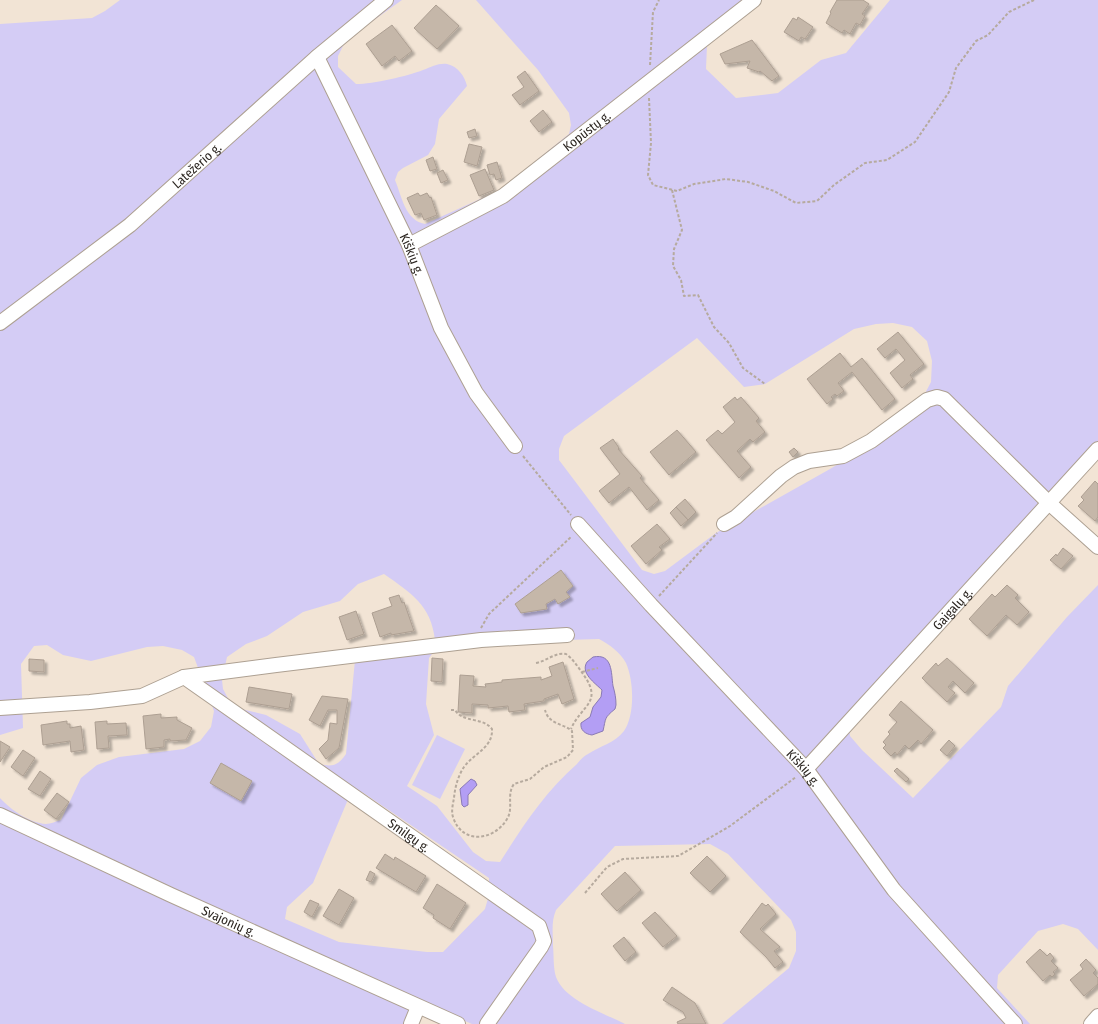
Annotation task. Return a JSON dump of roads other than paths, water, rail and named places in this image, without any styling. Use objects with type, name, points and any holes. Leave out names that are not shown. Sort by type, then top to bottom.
[{"type":"street","name":"Latežerio g.","points":[[0,323],[130,225],[317,57],[386,0]]},
{"type":"street","name":"Kopūstų g.","points":[[409,245],[503,196],[754,0]]},
{"type":"street","name":"Kiškių g.","points":[[317,57],[409,245],[441,328],[476,393],[515,446]]},
{"type":"street","points":[[724,524],[736,518],[781,476],[794,467],[809,461],[843,456],[871,441],[927,400],[937,397],[944,399],[1049,503],[1098,547]]},
{"type":"street","name":"Gaigalų g.","points":[[806,769],[1098,449]]},
{"type":"street","name":"Kiškių g.","points":[[580,525],[651,605],[806,769],[894,890],[1015,1024]]},
{"type":"street","points":[[0,708],[90,702],[142,696],[184,677],[481,640],[567,635]]},
{"type":"street","name":"Smilgų g.","points":[[184,677],[539,926],[544,941],[541,948],[487,1024]]},
{"type":"street","name":"Svajonių g.","points":[[0,815],[458,1024]]},
{"type":"street","points":[[411,1024],[418,1007]]},
{"type":"street","points":[[1091,1024],[1098,1016]]}]
